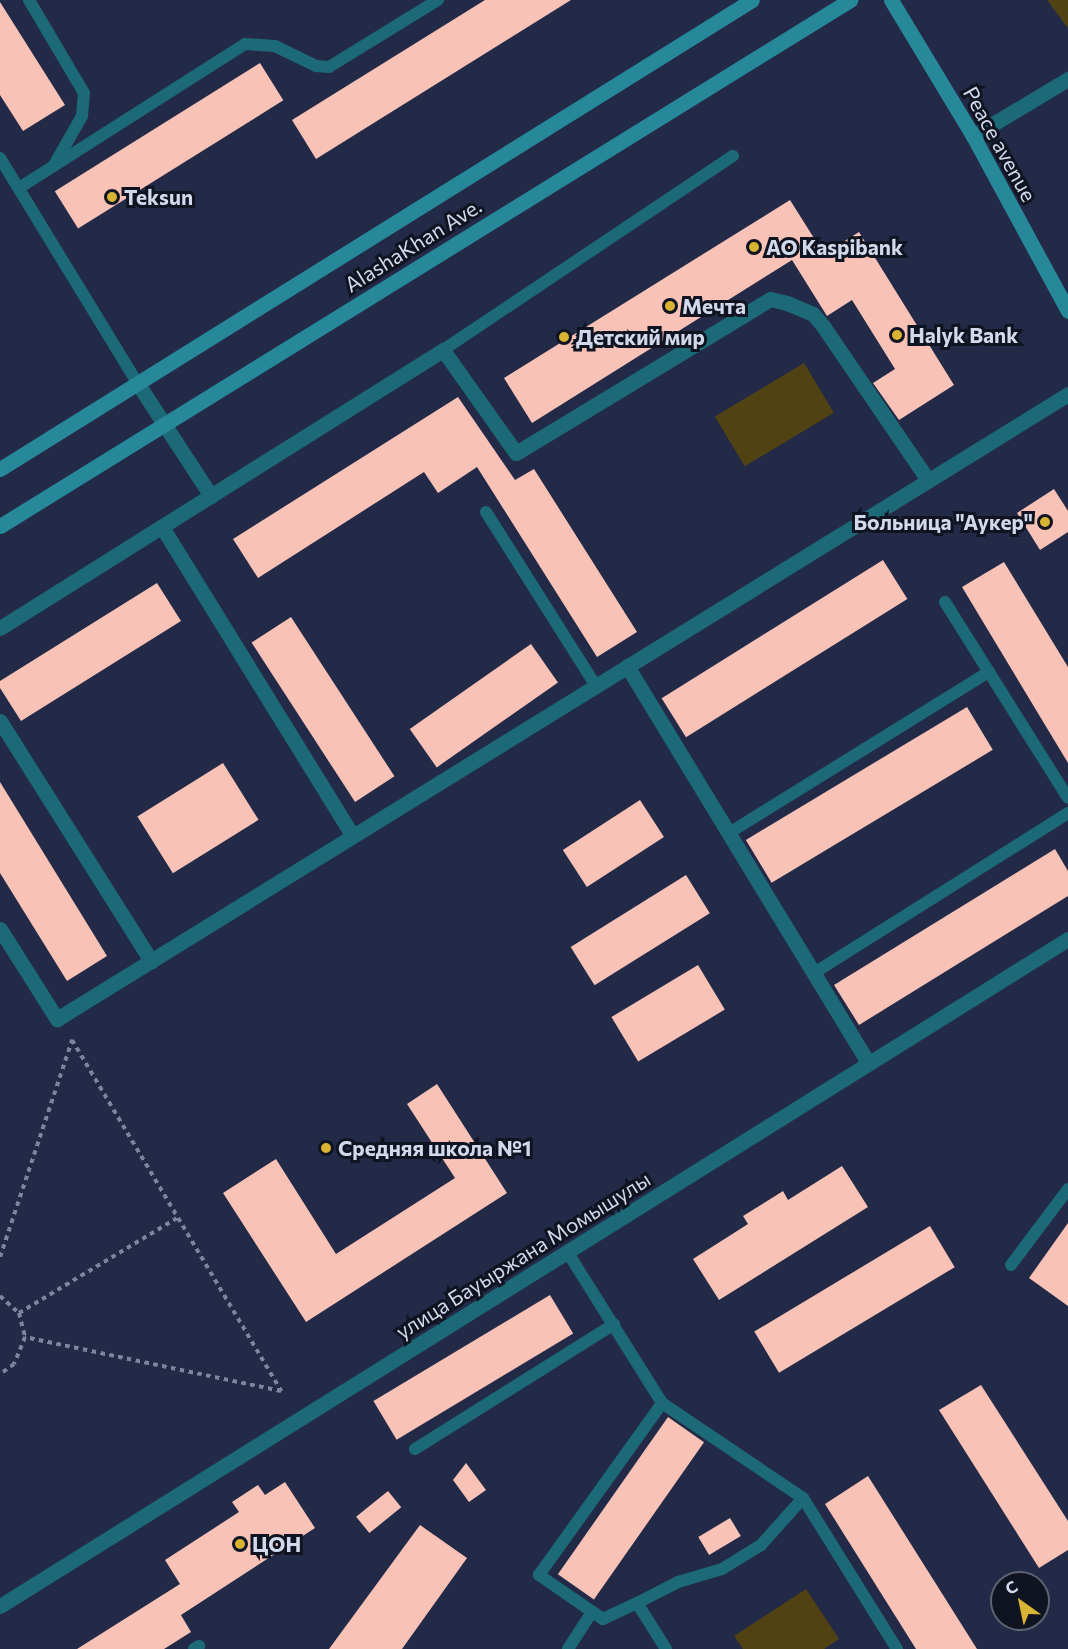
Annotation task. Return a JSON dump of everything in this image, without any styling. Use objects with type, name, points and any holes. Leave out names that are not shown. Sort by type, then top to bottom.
[{"type":"main road","name":"AlashaKhan Ave.","points":[[0,469],[752,0]]},
{"type":"main road","name":"AlashaKhan Ave.","points":[[0,526],[850,0]]},
{"type":"main road","name":"Peace avenue","points":[[891,0],[973,136],[1068,310]]},
{"type":"street","points":[[973,136],[1068,79]]},
{"type":"street","points":[[0,628],[443,350],[516,453],[770,299],[787,303],[813,314],[823,326],[928,480]]},
{"type":"street","points":[[138,384],[211,496]]},
{"type":"street","points":[[0,929],[57,1019],[1068,394]]},
{"type":"street","points":[[162,527],[353,836]]},
{"type":"street","points":[[627,666],[867,1061]]},
{"type":"street","points":[[0,721],[151,961]]},
{"type":"street","name":"улица Бауыржана Момышулы","points":[[0,1606],[568,1253],[867,1061],[1068,939]]},
{"type":"lane","points":[[29,0],[84,93],[82,116],[53,167]]},
{"type":"lane","points":[[19,188],[245,44],[269,45],[316,66],[329,67],[438,0]]},
{"type":"lane","points":[[443,350],[732,156]]},
{"type":"lane","points":[[0,158],[138,384]]},
{"type":"lane","points":[[486,512],[596,686]]},
{"type":"lane","points":[[945,602],[1068,798]]},
{"type":"lane","points":[[729,833],[989,672]]},
{"type":"lane","points":[[814,973],[1068,813]]},
{"type":"lane","points":[[1011,1265],[1068,1188]]},
{"type":"lane","points":[[568,1253],[662,1403],[803,1498],[897,1649]]},
{"type":"lane","points":[[416,1449],[614,1324]]},
{"type":"lane","points":[[662,1403],[539,1575],[592,1612],[603,1619],[678,1582],[722,1569],[761,1545],[803,1498]]},
{"type":"lane","points":[[638,1603],[666,1649]]},
{"type":"lane","points":[[568,1649],[592,1612]]},
{"type":"path","points":[[0,1257],[72,1040],[281,1391],[25,1337]]},
{"type":"path","points":[[19,1313],[177,1218]]},
{"type":"path","points":[[0,1296],[19,1313],[25,1337],[14,1364],[0,1374]]},
{"type":"shaded area","points":[[1047,0],[1068,0],[1068,28]]},
{"type":"shaded area","points":[[804,363],[834,413],[745,466],[715,417]]},
{"type":"shaded area","points":[[806,1589],[839,1639],[824,1649],[743,1649],[734,1636]]},
{"type":"building","points":[[485,0],[571,0],[316,159],[292,120]]},
{"type":"building","points":[[0,2],[65,105],[23,131],[0,95]]},
{"type":"building","points":[[260,63],[283,100],[78,229],[55,191]]},
{"type":"building","points":[[790,200],[824,254],[859,232],[954,385],[899,420],[873,383],[895,369],[852,300],[827,316],[792,260],[532,423],[504,378]]},
{"type":"building","points":[[458,397],[515,480],[534,469],[637,632],[597,657],[477,467],[438,493],[424,472],[258,578],[233,539]]},
{"type":"building","name":"Больница \"Аукер\"","points":[[1054,489],[1068,511],[1068,532],[1040,550],[1017,513]]},
{"type":"building","points":[[883,560],[907,599],[686,737],[662,698]]},
{"type":"building","points":[[1004,562],[1068,667],[1068,763],[962,587]]},
{"type":"building","points":[[157,583],[181,621],[21,721],[0,688],[0,681]]},
{"type":"building","points":[[291,617],[394,776],[355,802],[252,643]]},
{"type":"building","points":[[531,644],[558,683],[437,767],[410,729]]},
{"type":"building","points":[[967,707],[993,750],[772,883],[746,840]]},
{"type":"building","points":[[223,763],[259,820],[173,873],[137,817]]},
{"type":"building","points":[[0,782],[107,956],[67,981],[0,873]]},
{"type":"building","points":[[640,800],[664,837],[587,887],[563,850]]},
{"type":"building","points":[[1055,849],[1068,871],[1068,896],[859,1025],[834,985]]},
{"type":"building","points":[[686,875],[710,913],[595,985],[571,947]]},
{"type":"building","points":[[698,965],[725,1010],[638,1062],[611,1017]]},
{"type":"building","points":[[437,1084],[507,1193],[306,1322],[223,1193],[276,1159],[336,1254],[455,1178],[407,1104]]},
{"type":"building","points":[[842,1166],[868,1207],[719,1300],[693,1259],[748,1224],[743,1216],[783,1191],[788,1200]]},
{"type":"building","points":[[1068,1223],[1068,1306],[1029,1278]]},
{"type":"building","points":[[930,1226],[955,1267],[779,1373],[754,1332]]},
{"type":"building","points":[[550,1295],[573,1334],[397,1440],[373,1401]]},
{"type":"building","points":[[981,1385],[1068,1521],[1068,1550],[1039,1568],[939,1410]]},
{"type":"building","points":[[668,1417],[704,1442],[594,1600],[558,1574]]},
{"type":"building","points":[[466,1463],[486,1490],[469,1502],[453,1480]]},
{"type":"building","points":[[868,1476],[977,1649],[916,1649],[825,1504]]},
{"type":"building","name":"ЦОН","points":[[285,1482],[315,1528],[181,1615],[191,1632],[164,1649],[77,1649],[180,1584],[165,1560],[239,1512],[232,1502],[258,1485],[265,1495]]},
{"type":"building","points":[[388,1491],[401,1507],[369,1533],[356,1517]]},
{"type":"building","points":[[730,1518],[741,1536],[709,1555],[698,1537]]},
{"type":"building","points":[[420,1525],[467,1558],[402,1649],[329,1649]]},
{"type":"place","name":"Teksun","points":[[112,197]]},
{"type":"place","name":"AO Kaspibank","points":[[754,247]]},
{"type":"place","name":"Мечта","points":[[670,306]]},
{"type":"place","name":"Halyk Bank","points":[[897,335]]},
{"type":"place","name":"Детский мир","points":[[564,337]]},
{"type":"place","name":"Больница \"Аукер\"","points":[[1045,522]]},
{"type":"place","name":"Средняя школа №1","points":[[326,1148]]},
{"type":"place","name":"ЦОН","points":[[240,1544]]}]
